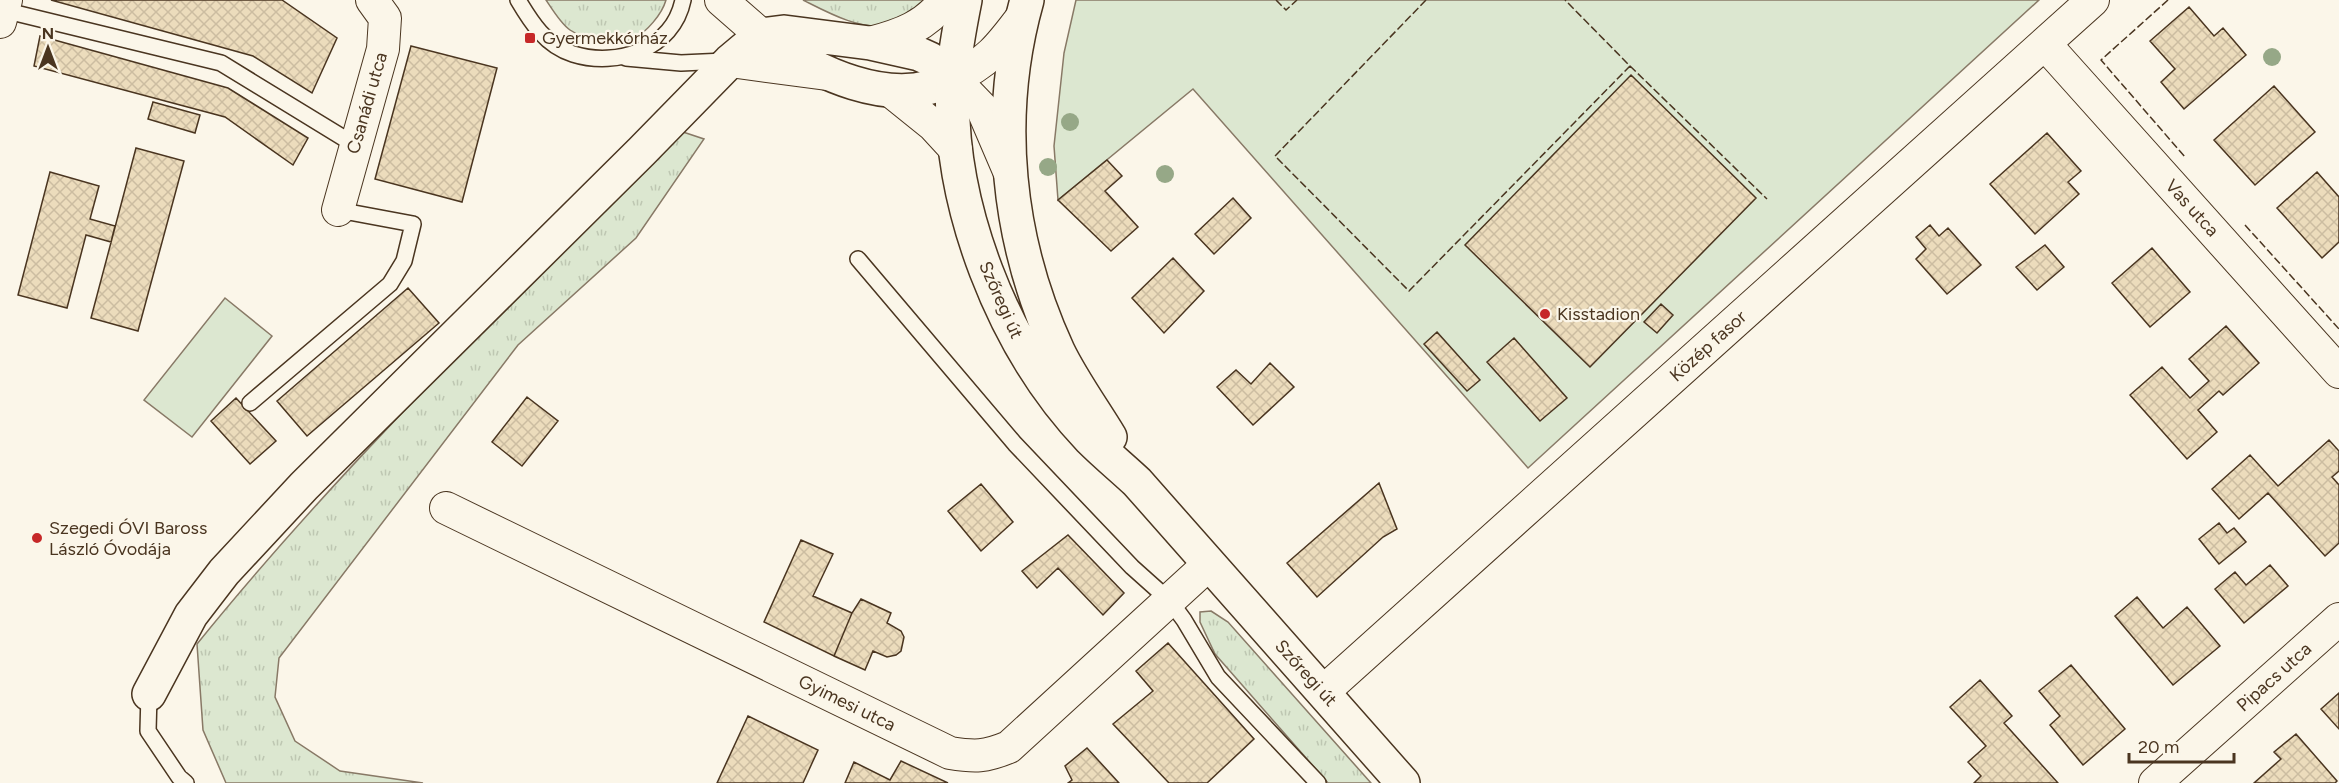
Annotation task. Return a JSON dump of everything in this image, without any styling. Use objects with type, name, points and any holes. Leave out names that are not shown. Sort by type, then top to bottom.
[{"type":"main road","points":[[953,78],[957,37],[965,0]]},
{"type":"main road","name":"Szőregi út","points":[[1024,9],[1011,80],[1008,144],[1014,212],[1025,264],[1059,351],[1137,482]]},
{"type":"main road","points":[[149,694],[191,615],[224,572],[304,486],[730,61],[761,35],[784,32],[870,44],[919,54],[930,58],[953,78]]},
{"type":"main road","points":[[761,35],[831,75],[892,92],[925,90],[939,86],[953,78]]},
{"type":"main road","name":"Szőregi út","points":[[953,78],[956,150],[967,214],[983,265],[1014,334],[1048,388],[1090,438],[1137,482],[1403,783]]},
{"type":"street","name":"Csanádi utca","points":[[338,210],[383,49],[385,18],[372,0]]},
{"type":"street","points":[[721,0],[761,35]]},
{"type":"street","points":[[870,44],[902,35],[921,25],[945,0]]},
{"type":"street","name":"Közép fasor","points":[[1323,692],[2093,0]]},
{"type":"street","name":"Szőregi út","points":[[1009,172],[982,108],[953,78],[971,71],[986,61],[1024,9]]},
{"type":"street","name":"Vas utca","points":[[2044,44],[2339,372]]},
{"type":"street","points":[[730,61],[831,75]]},
{"type":"street","points":[[892,92],[933,125],[956,150]]},
{"type":"street","name":"Gyimesi utca","points":[[446,508],[950,753],[976,757],[990,755],[1009,747],[1209,564]]},
{"type":"street","name":"Pipacs utca","points":[[2155,783],[2339,619]]},
{"type":"lane","points":[[518,0],[536,29],[572,54],[608,59],[624,57],[681,63],[730,61]]},
{"type":"lane","points":[[624,57],[651,47],[671,29],[678,17],[683,0]]},
{"type":"lane","points":[[3,11],[221,63],[355,145]]},
{"type":"lane","points":[[250,403],[390,284],[404,261],[413,224],[338,210]]},
{"type":"lane","points":[[858,259],[1015,444],[1132,567],[1170,602],[1184,620],[1218,677],[1318,783]]},
{"type":"lane","points":[[149,694],[148,731],[179,777],[186,783]]},
{"type":"green space","points":[[546,0],[666,0],[657,17],[644,32],[626,41],[609,42],[584,37],[570,30]]},
{"type":"green space","points":[[803,0],[932,0],[898,22],[877,27],[844,19]]},
{"type":"green space","name":"Kisstadion","points":[[1076,0],[2039,0],[1528,468],[1193,89],[1058,200],[1054,146],[1064,53]]},
{"type":"green space","points":[[680,131],[704,139],[636,238],[518,345],[279,658],[275,697],[295,741],[340,771],[423,783],[226,783],[203,730],[197,644],[311,511],[371,446],[493,319]]},
{"type":"green space","points":[[225,298],[272,336],[192,437],[144,400]]},
{"type":"green space","points":[[1211,611],[1228,622],[1371,783],[1328,783],[1215,654],[1200,622],[1200,612]]},
{"type":"building","points":[[51,0],[282,0],[337,38],[312,93],[253,56]]},
{"type":"building","points":[[2189,7],[2214,36],[2223,28],[2246,55],[2184,109],[2161,82],[2175,69],[2150,41]]},
{"type":"building","points":[[40,36],[228,88],[308,138],[293,165],[225,117],[34,66]]},
{"type":"building","points":[[411,46],[497,68],[462,202],[375,179]]},
{"type":"building","points":[[1631,75],[1756,198],[1590,367],[1465,245]]},
{"type":"building","points":[[2274,86],[2315,132],[2255,185],[2214,140]]},
{"type":"building","points":[[153,102],[200,115],[195,133],[148,119]]},
{"type":"building","points":[[2047,133],[2081,171],[2068,182],[2079,194],[2035,234],[1990,184]]},
{"type":"building","points":[[136,148],[184,161],[138,331],[91,318]]},
{"type":"building","points":[[1107,160],[1122,176],[1105,191],[1138,227],[1111,251],[1058,200]]},
{"type":"building","points":[[50,172],[99,186],[90,219],[115,226],[111,242],[86,235],[67,308],[18,295]]},
{"type":"building","points":[[2317,172],[2339,197],[2339,242],[2322,258],[2277,208]]},
{"type":"building","points":[[1233,198],[1251,218],[1214,254],[1195,234]]},
{"type":"building","points":[[1930,225],[1939,236],[1948,228],[1981,265],[1947,294],[1916,259],[1926,249],[1916,237]]},
{"type":"building","points":[[2045,245],[2064,267],[2037,290],[2016,267]]},
{"type":"building","points":[[2152,248],[2190,292],[2150,327],[2112,283]]},
{"type":"building","points":[[1173,258],[1204,291],[1164,333],[1132,298]]},
{"type":"building","points":[[408,288],[439,323],[307,436],[277,401]]},
{"type":"building","points":[[1661,304],[1673,315],[1657,333],[1644,322]]},
{"type":"building","points":[[2226,326],[2259,363],[2223,395],[2219,391],[2198,410],[2217,432],[2187,459],[2130,395],[2162,367],[2190,398],[2209,381],[2189,359]]},
{"type":"building","points":[[1437,332],[1480,380],[1467,391],[1424,344]]},
{"type":"building","points":[[1514,338],[1567,398],[1540,421],[1487,362]]},
{"type":"building","points":[[1270,363],[1294,387],[1253,425],[1217,387],[1236,370],[1251,384]]},
{"type":"building","points":[[527,397],[558,421],[522,466],[492,442]]},
{"type":"building","points":[[236,398],[276,441],[250,464],[211,421]]},
{"type":"building","points":[[2329,440],[2339,451],[2339,471],[2332,477],[2339,485],[2339,543],[2325,556],[2268,493],[2239,519],[2212,489],[2250,455],[2278,486]]},
{"type":"building","points":[[1379,483],[1397,529],[1383,537],[1317,597],[1287,563]]},
{"type":"building","points":[[981,484],[1013,522],[981,551],[948,511]]},
{"type":"building","points":[[2219,523],[2227,533],[2234,528],[2246,542],[2219,564],[2199,539]]},
{"type":"building","points":[[1068,535],[1124,593],[1103,615],[1058,568],[1037,588],[1022,571]]},
{"type":"building","points":[[801,540],[833,554],[813,596],[852,613],[834,656],[764,622]]},
{"type":"building","points":[[2270,565],[2288,586],[2244,623],[2215,589],[2235,572],[2246,585]]},
{"type":"building","points":[[2137,597],[2163,628],[2187,607],[2220,646],[2173,685],[2115,616]]},
{"type":"building","points":[[861,599],[891,613],[887,623],[901,631],[904,637],[901,651],[896,655],[887,657],[873,651],[865,670],[834,656],[852,613]]},
{"type":"building","points":[[1168,643],[1254,739],[1207,783],[1169,783],[1113,724],[1153,691],[1136,671]]},
{"type":"building","points":[[2071,665],[2125,729],[2083,765],[2050,725],[2060,716],[2039,691]]},
{"type":"building","points":[[1980,680],[2012,716],[2004,723],[2058,783],[1974,783],[1981,776],[1968,762],[1986,746],[1950,707]]},
{"type":"building","points":[[2339,693],[2339,729],[2321,709]]},
{"type":"building","points":[[748,716],[818,750],[803,783],[717,783]]},
{"type":"building","points":[[2296,734],[2337,781],[2335,783],[2254,783],[2281,759],[2274,752]]},
{"type":"building","points":[[1087,748],[1119,783],[1068,783],[1072,780],[1065,766]]},
{"type":"building","points":[[901,761],[948,783],[845,783],[854,762],[890,780]]},
{"type":"fence","points":[[1276,0],[1286,10],[1297,0]]},
{"type":"fence","points":[[1426,0],[1275,156],[1409,291],[1630,66],[1565,0]]},
{"type":"fence","points":[[2168,0],[2101,60],[2185,157]]},
{"type":"fence","points":[[1630,66],[1767,199]]},
{"type":"fence","points":[[2245,225],[2339,329]]},
{"type":"place","name":"Gyermekkórház","points":[[530,38]]},
{"type":"place","name":"Kisstadion","points":[[1545,314]]},
{"type":"place","name":"Szegedi ÓVI Baross László Óvodája","points":[[37,538]]}]
